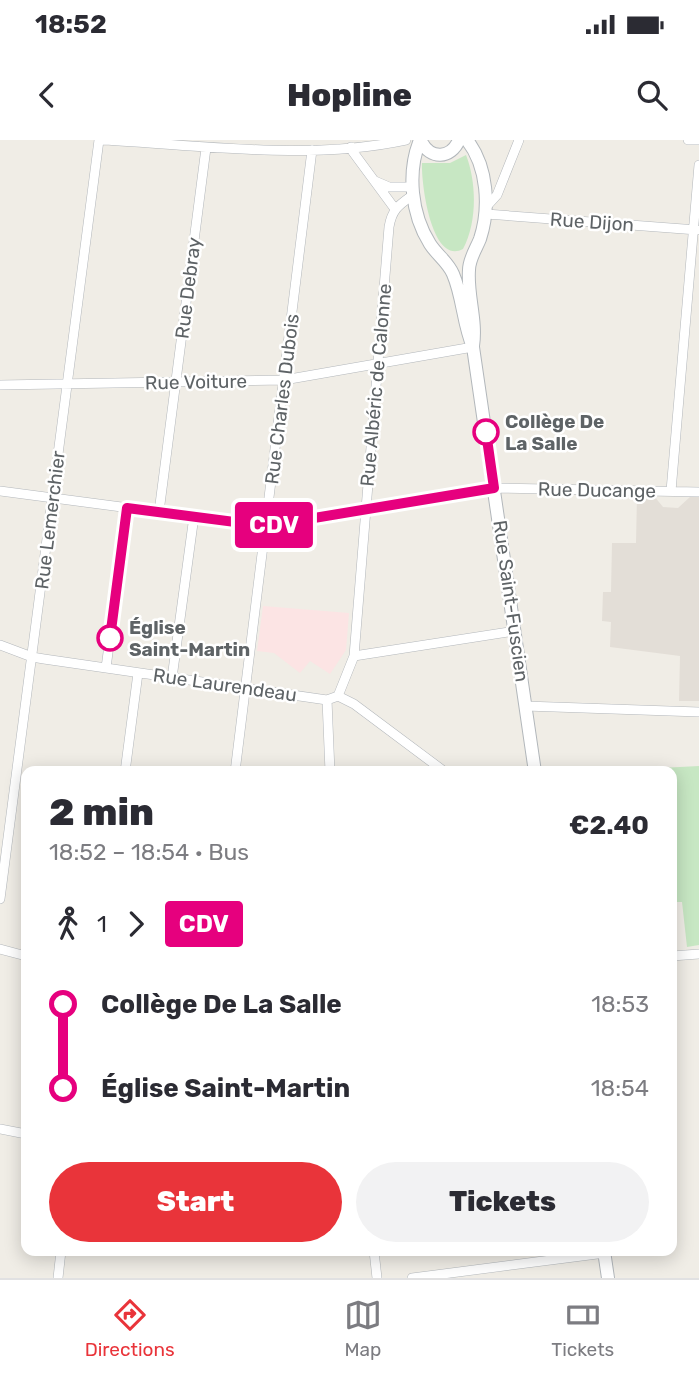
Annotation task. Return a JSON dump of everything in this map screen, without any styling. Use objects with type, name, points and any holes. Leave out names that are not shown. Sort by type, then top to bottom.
[{"type":"main road","points":[[413,191],[412,170],[416,149],[421,140],[428,151],[440,155],[452,151],[459,140]]},
{"type":"main road","points":[[467,140],[478,160],[486,210]]},
{"type":"main road","name":"Rue Saint-Fuscien","points":[[413,191],[430,245],[446,262],[456,282],[465,328],[472,347],[534,766]]},
{"type":"main road","name":"Rue Saint-Fuscien","points":[[472,347],[475,329],[470,280],[471,260],[479,241],[486,210]]},
{"type":"main road","points":[[446,262],[460,264],[471,260]]},
{"type":"main road","points":[[605,1256],[608,1278]]},
{"type":"street","points":[[101,140],[206,148],[312,150],[406,140]]},
{"type":"street","name":"Rue Lemerchier","points":[[0,899],[66,384],[101,140]]},
{"type":"street","points":[[486,210],[497,195],[519,140]]},
{"type":"street","points":[[688,140],[698,140]]},
{"type":"street","points":[[351,147],[394,209],[413,191]]},
{"type":"street","name":"Rue Debray","points":[[159,512],[206,148]]},
{"type":"street","name":"Rue Charles Dubois","points":[[236,766],[312,150]]},
{"type":"street","points":[[671,491],[696,230],[699,165]]},
{"type":"street","points":[[374,180],[389,187],[413,191]]},
{"type":"street","name":"Rue Albéric de Calonne","points":[[338,696],[354,656],[389,227],[394,209]]},
{"type":"street","name":"Rue Dijon","points":[[486,210],[696,230]]},
{"type":"street","name":"Rue Voiture","points":[[0,385],[284,380],[472,347]]},
{"type":"street","name":"Rue Ducange","points":[[0,491],[266,526],[494,488],[699,492]]},
{"type":"street","points":[[106,668],[127,508]]},
{"type":"street","points":[[172,678],[194,516]]},
{"type":"street","points":[[354,656],[515,631]]},
{"type":"street","name":"Rue Laurendeau","points":[[0,645],[32,657],[327,700]]},
{"type":"street","points":[[126,766],[138,673]]},
{"type":"street","points":[[330,766],[327,700],[338,696],[354,704],[437,766]]},
{"type":"street","points":[[526,706],[699,712]]},
{"type":"street","points":[[0,950],[21,955]]},
{"type":"street","points":[[677,956],[699,954]]},
{"type":"street","points":[[0,1129],[21,1133]]},
{"type":"street","points":[[58,1278],[60,1256]]},
{"type":"street","points":[[375,1256],[377,1278]]},
{"type":"street","points":[[412,1278],[574,1256]]},
{"type":"shaded area","points":[[637,496],[654,496],[663,507],[678,508],[690,497],[699,497],[699,701],[679,701],[680,656],[610,647],[611,622],[602,621],[603,592],[611,592],[612,543],[636,543]]},
{"type":"shaded area","points":[[263,606],[349,613],[346,650],[330,674],[310,661],[300,673],[274,653],[257,651]]},
{"type":"green space","points":[[466,155],[474,190],[473,215],[463,249],[452,251],[443,245],[430,219],[423,186],[422,163],[450,163]]},
{"type":"green space","points":[[699,766],[699,945],[687,947],[682,902],[677,902],[677,767]]},
{"type":"bus line","name":"CDV","points":[[110,638],[127,508],[266,526],[494,488],[486,432]]},
{"type":"place","name":"Collège De La Salle","points":[[486,432]]},
{"type":"place","name":"Église Saint-Martin","points":[[110,638]]}]
